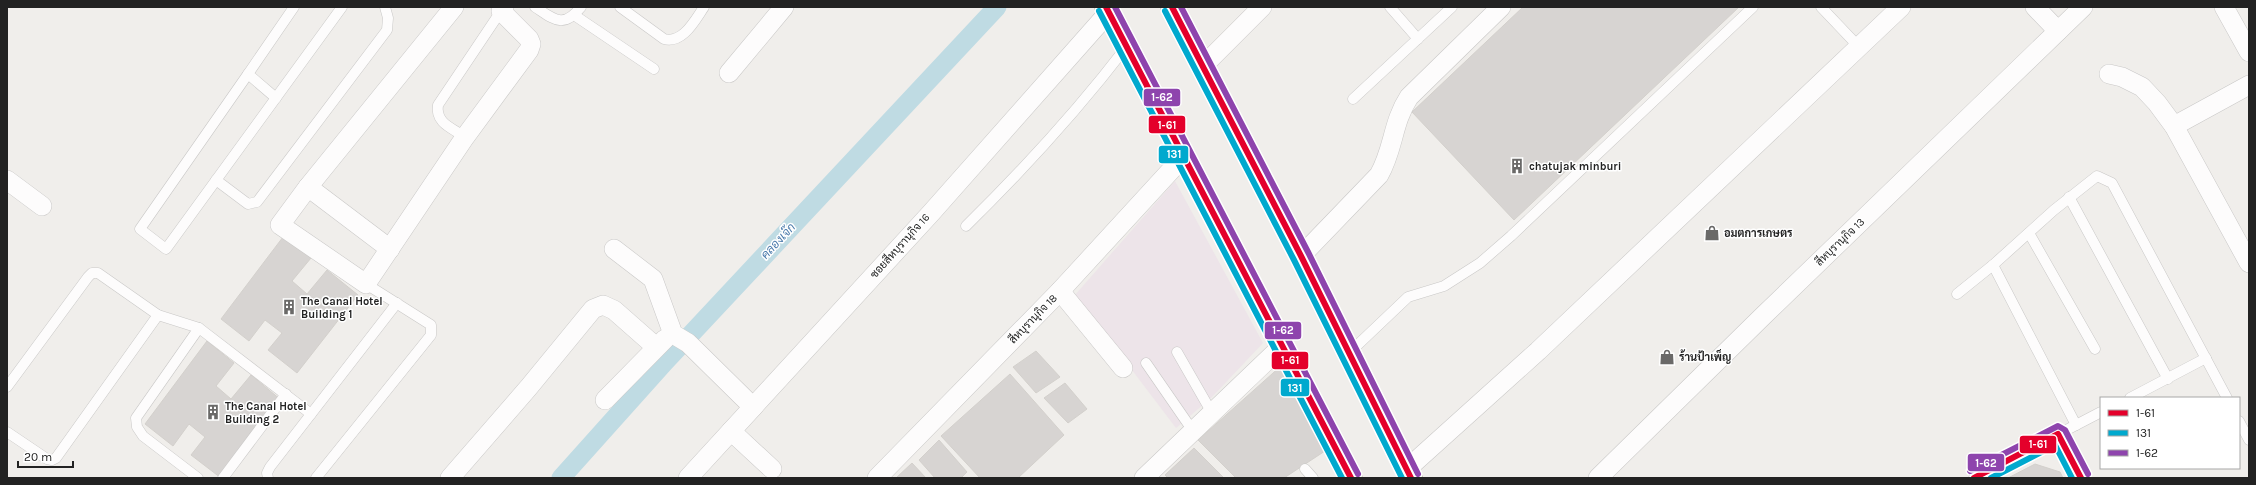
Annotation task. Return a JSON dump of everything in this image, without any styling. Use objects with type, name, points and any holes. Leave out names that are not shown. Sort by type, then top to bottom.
[{"type":"main road","points":[[1172,7],[1301,256],[1409,473]]},
{"type":"main road","points":[[1107,10],[1352,478]]},
{"type":"street","points":[[454,7],[308,187],[280,226],[366,284],[465,137],[529,50],[531,44],[529,39],[502,9]]},
{"type":"street","points":[[729,73],[784,7]]},
{"type":"street","points":[[1202,67],[1262,7]]},
{"type":"street","points":[[1301,256],[1379,175],[1388,159],[1400,111],[1409,97],[1501,7]]},
{"type":"street","points":[[1409,473],[1901,7]]},
{"type":"street","points":[[2035,7],[2058,31]]},
{"type":"street","name":"สีหบุรานุกิจ 13","points":[[1598,478],[2083,7]]},
{"type":"street","points":[[2224,7],[2249,52]]},
{"type":"street","name":"ซอยสีหบุรานุกิจ 16","points":[[688,478],[931,213],[1107,10]]},
{"type":"street","points":[[2109,74],[2122,77],[2142,87],[2157,103],[2174,126],[2249,263]]},
{"type":"street","points":[[2174,126],[2249,85]]},
{"type":"street","name":"สีหบุรานุกิจ 18","points":[[877,478],[1060,291],[1184,156]]},
{"type":"street","points":[[7,180],[42,206]]},
{"type":"street","points":[[308,187],[390,249]]},
{"type":"street","points":[[614,249],[653,279],[673,334],[688,343],[752,407]]},
{"type":"street","points":[[1060,291],[1123,368]]},
{"type":"street","points":[[450,478],[593,309],[603,305],[614,310],[656,347]]},
{"type":"street","points":[[605,400],[656,347],[673,334]]},
{"type":"street","points":[[1144,478],[1283,345]]},
{"type":"street","points":[[731,431],[772,469]]},
{"type":"lane","points":[[294,7],[140,229],[166,249],[342,7]]},
{"type":"lane","points":[[216,180],[248,204],[257,202],[387,30],[388,18],[385,7]]},
{"type":"lane","points":[[535,7],[555,20],[562,21],[577,11],[654,69]]},
{"type":"lane","points":[[620,7],[664,39],[671,41],[680,37],[704,7]]},
{"type":"lane","points":[[1390,7],[1418,39]]},
{"type":"lane","points":[[1353,99],[1452,7]]},
{"type":"lane","points":[[1349,353],[1408,297],[1444,286],[1480,263],[1516,231],[1753,7]]},
{"type":"lane","points":[[1821,7],[1859,48]]},
{"type":"lane","points":[[465,137],[439,120],[437,113],[438,105],[502,9]]},
{"type":"lane","points":[[966,226],[1033,158],[1108,71],[1127,46]]},
{"type":"lane","points":[[248,74],[276,98]]},
{"type":"lane","points":[[1957,294],[1993,265],[2069,197],[2097,176],[2112,183],[2226,397]]},
{"type":"lane","points":[[2069,197],[2168,379]]},
{"type":"lane","points":[[2029,233],[2095,349]]},
{"type":"lane","points":[[1993,265],[2076,425]]},
{"type":"lane","points":[[7,387],[92,273],[98,273],[158,315],[199,328],[311,414]]},
{"type":"lane","points":[[316,478],[431,335],[431,325],[366,284]]},
{"type":"lane","points":[[268,478],[270,467],[397,303]]},
{"type":"lane","points":[[7,432],[47,459],[52,460],[56,458],[158,315]]},
{"type":"lane","points":[[198,478],[143,436],[136,426],[136,418],[199,328]]},
{"type":"lane","points":[[1177,352],[1212,413]]},
{"type":"lane","points":[[2132,397],[2206,358]]},
{"type":"lane","points":[[1146,363],[1193,431]]},
{"type":"lane","points":[[223,478],[286,394]]},
{"type":"lane","points":[[1974,478],[2100,413]]},
{"type":"lane","points":[[2243,422],[2249,440]]},
{"type":"lane","points":[[2058,434],[2081,478]]},
{"type":"lane","points":[[1305,469],[1313,478]]},
{"type":"shaded area","points":[[1175,181],[1263,343],[1212,397],[1176,428],[1075,295]]},
{"type":"building","name":"chatujak minburi","points":[[1523,7],[1739,7],[1514,220],[1412,112]]},
{"type":"building","name":"The Canal Hotel Building 1","points":[[283,237],[311,258],[292,281],[307,294],[327,270],[358,295],[297,373],[268,350],[282,333],[265,320],[249,341],[221,319]]},
{"type":"building","name":"The Canal Hotel Building 2","points":[[207,341],[234,363],[216,386],[231,399],[251,375],[281,400],[221,478],[191,455],[205,437],[189,424],[173,446],[145,424]]},
{"type":"building","points":[[1036,351],[1060,377],[1036,393],[1013,367]]},
{"type":"building","points":[[1282,365],[1328,449],[1284,478],[1236,478],[1198,440]]},
{"type":"building","points":[[1010,374],[1064,435],[1018,478],[980,478],[941,436]]},
{"type":"building","points":[[1065,383],[1087,409],[1068,423],[1044,398]]},
{"type":"building","points":[[939,440],[967,472],[961,478],[935,478],[919,460]]},
{"type":"building","points":[[1194,448],[1224,478],[1168,478],[1165,475]]},
{"type":"building","points":[[912,463],[926,478],[896,478]]},
{"type":"building","points":[[2035,464],[2060,472],[2063,478],[2008,478]]},
{"type":"waterway","name":"คลองเจ๊ก","points":[[561,478],[664,363],[997,7]]},
{"type":"transit line","name":"1-61","points":[[1106,7],[1351,478]]},
{"type":"transit line","name":"1-62","points":[[1115,7],[1358,474]]},
{"type":"transit line","name":"1-61","points":[[1172,7],[1301,256],[1411,478]]},
{"type":"transit line","name":"1-62","points":[[1181,7],[1308,252],[1418,474]]},
{"type":"transit line","name":"131","points":[[1099,11],[1342,478]]},
{"type":"transit line","name":"131","points":[[1165,11],[1294,260],[1402,478]]},
{"type":"transit line","name":"1-62","points":[[1970,471],[2058,426],[2065,430],[2088,474]]},
{"type":"transit line","name":"1-61","points":[[1974,478],[2058,434],[2081,478]]},
{"type":"transit line","name":"131","points":[[1991,478],[2055,445],[2072,478]]},
{"type":"place","name":"chatujak minburi","points":[[1517,166]]},
{"type":"place","name":"อมตการเกษตร","points":[[1712,233]]},
{"type":"place","name":"The Canal Hotel Building 1","points":[[289,307]]},
{"type":"place","name":"ร้านป้าเพ็ญ","points":[[1667,357]]},
{"type":"place","name":"The Canal Hotel Building 2","points":[[213,412]]}]
